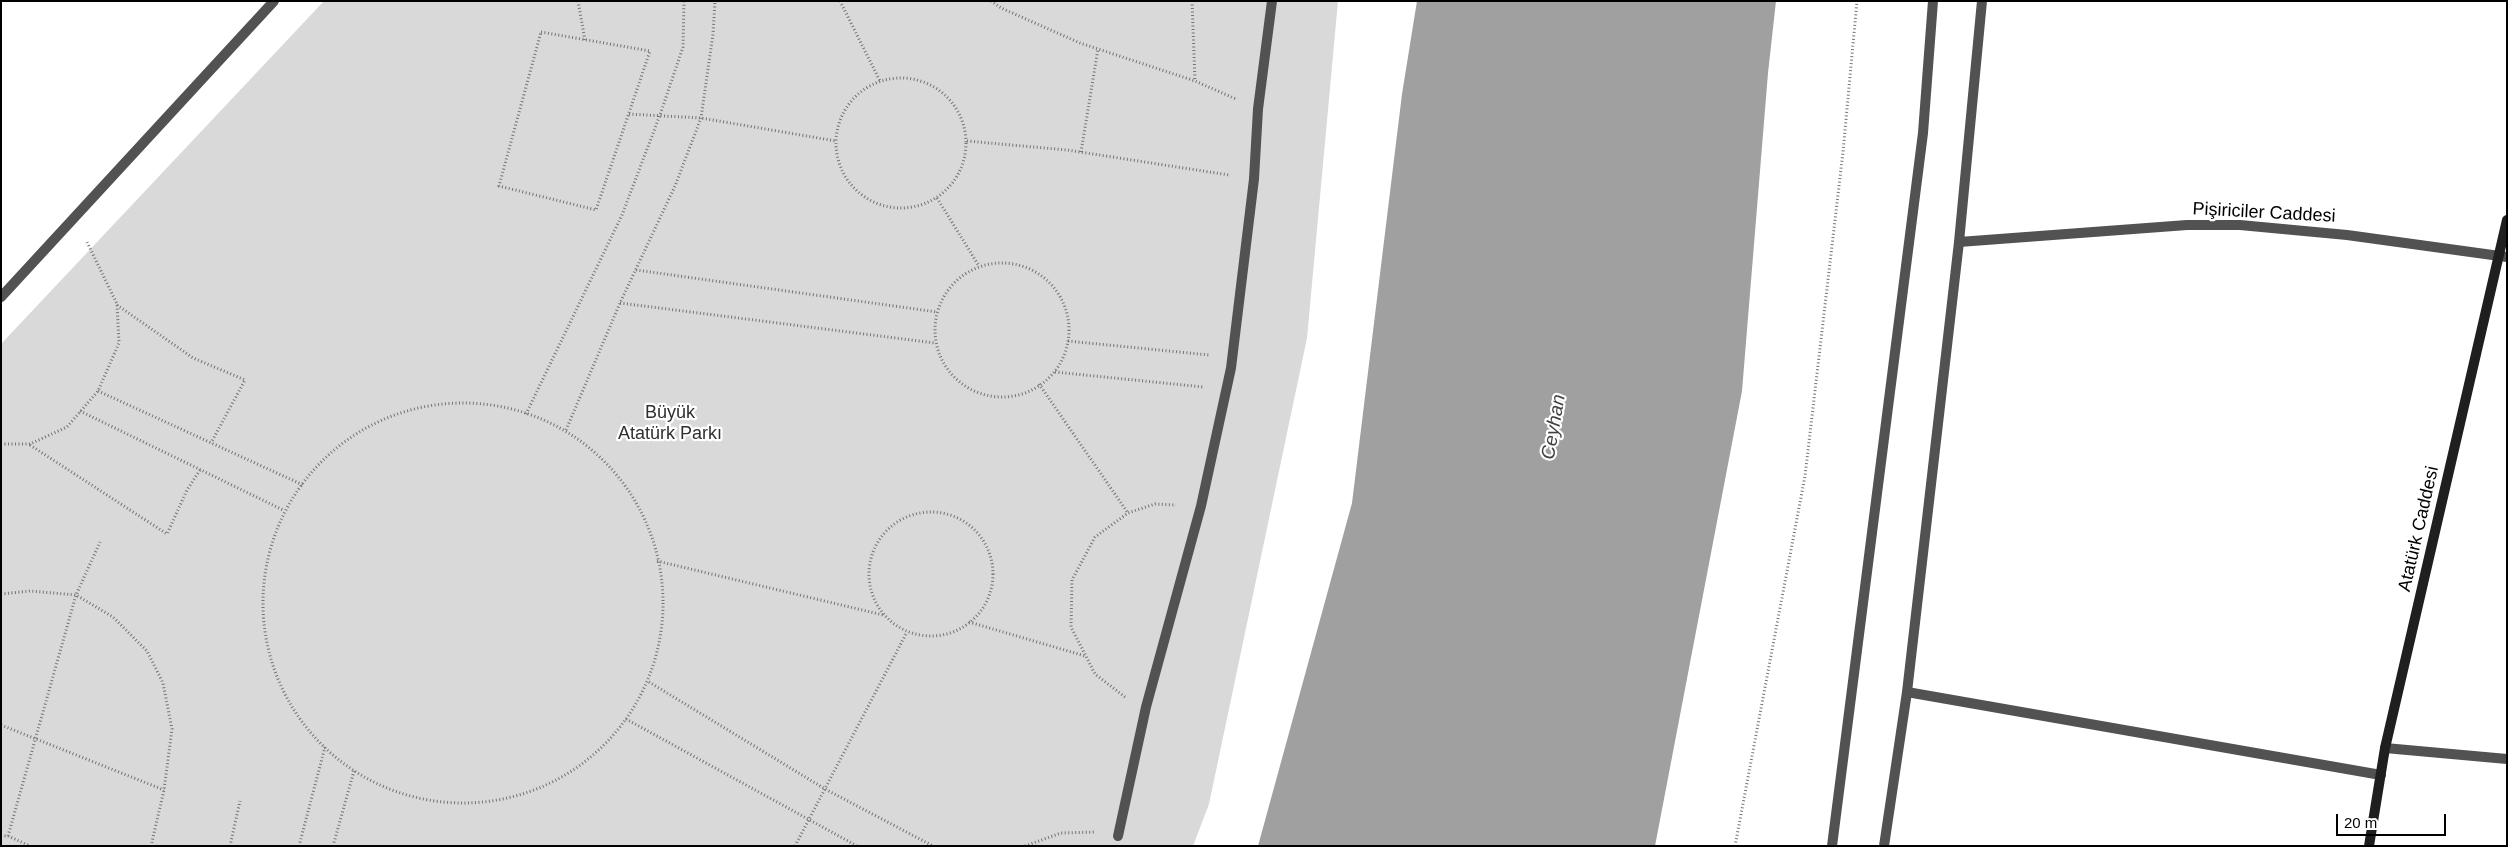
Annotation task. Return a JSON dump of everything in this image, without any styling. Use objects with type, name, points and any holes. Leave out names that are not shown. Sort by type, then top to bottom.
[{"type":"main road","name":"Atatürk Caddesi","points":[[2369,846],[2385,748],[2503,256],[2507,220]]},
{"type":"street","points":[[1,297],[274,1]]},
{"type":"street","points":[[1118,836],[1146,706],[1201,506],[1232,358],[1254,179],[1258,109],[1272,1]]},
{"type":"street","points":[[1832,846],[1923,133],[1933,1]]},
{"type":"street","points":[[1884,846],[1907,692],[1959,242],[1982,1]]},
{"type":"street","name":"Pişiriciler Caddesi","points":[[1959,242],[2187,224],[2240,224],[2347,235],[2503,256]]},
{"type":"street","points":[[1907,692],[2381,774]]},
{"type":"street","points":[[2385,748],[2507,759]]},
{"type":"path","points":[[578,1],[585,40]]},
{"type":"path","points":[[526,414],[622,215],[660,115],[683,47],[684,1]]},
{"type":"path","points":[[566,430],[620,303],[675,186],[702,118],[713,34],[715,1]]},
{"type":"path","points":[[840,1],[880,81]]},
{"type":"path","points":[[991,1],[1000,8],[1080,43],[1196,81],[1258,109]]},
{"type":"path","points":[[1000,1],[1000,8]]},
{"type":"path","points":[[1192,1],[1196,81]]},
{"type":"path","points":[[1735,846],[1805,476],[1843,152],[1856,1]]},
{"type":"path","points":[[541,32],[650,51],[629,114],[596,210],[499,186],[541,32]]},
{"type":"path","points":[[1080,152],[1098,49]]},
{"type":"path","points":[[910,78],[940,90],[961,116],[967,141],[966,156],[957,177],[937,198],[927,204],[893,208],[880,205],[860,194],[842,172],[836,141],[838,125],[851,100],[860,92],[880,81],[910,78]]},
{"type":"path","points":[[629,114],[702,118],[836,141]]},
{"type":"path","points":[[967,141],[1080,152],[1254,179]]},
{"type":"path","points":[[937,198],[979,266]]},
{"type":"path","points":[[1,444],[30,444],[67,427],[98,390],[119,343],[117,304],[74,218]]},
{"type":"path","points":[[1002,262],[1028,267],[1054,286],[1067,312],[1068,341],[1054,372],[1030,391],[1004,397],[974,391],[949,373],[935,343],[937,312],[942,298],[956,280],[979,266],[1002,262]]},
{"type":"path","points":[[636,270],[937,312]]},
{"type":"path","points":[[620,303],[935,343]]},
{"type":"path","points":[[117,304],[193,358],[245,380],[211,443]]},
{"type":"path","points":[[1068,341],[1232,358]]},
{"type":"path","points":[[1054,372],[1226,389]]},
{"type":"path","points":[[1039,384],[1128,513]]},
{"type":"path","points":[[98,390],[303,486]]},
{"type":"path","points":[[445,402],[503,405],[566,430],[616,470],[653,533],[665,610],[649,682],[618,732],[586,763],[552,784],[518,797],[468,804],[393,792],[342,765],[290,708],[266,652],[260,597],[268,548],[283,510],[335,446],[389,415],[445,402]]},
{"type":"path","points":[[80,411],[283,510]]},
{"type":"path","points":[[30,444],[167,534],[187,490],[200,470]]},
{"type":"path","points":[[1146,706],[1126,699],[1095,674],[1071,627],[1072,580],[1095,537],[1128,513],[1155,504],[1201,506]]},
{"type":"path","points":[[938,511],[953,515],[972,526],[986,542],[995,573],[992,592],[982,612],[968,622],[957,631],[931,637],[907,632],[895,626],[885,615],[872,596],[868,574],[869,563],[877,542],[887,529],[905,516],[916,512],[938,511]]},
{"type":"path","points":[[8,836],[37,739],[76,595],[100,542]]},
{"type":"path","points":[[657,561],[885,615]]},
{"type":"path","points":[[1,594],[30,591],[76,595],[113,616],[147,651],[163,683],[172,729],[164,790],[151,846]]},
{"type":"path","points":[[968,622],[1086,656]]},
{"type":"path","points":[[795,846],[907,632]]},
{"type":"path","points":[[649,682],[825,789],[933,846]]},
{"type":"path","points":[[626,719],[857,846]]},
{"type":"path","points":[[1,725],[164,790]]},
{"type":"path","points":[[298,846],[325,746]]},
{"type":"path","points":[[333,846],[354,771]]},
{"type":"path","points":[[230,846],[240,802]]},
{"type":"path","points":[[1025,846],[1061,833],[1089,832],[1118,836]]},
{"type":"path","points":[[1,836],[8,836],[30,846]]},
{"type":"green space","name":"Büyük Atatürk Parkı","points":[[324,1],[1338,1],[1307,338],[1209,804],[1193,846],[1,846],[1,344]]},
{"type":"water","name":"Ceyhan","points":[[1417,1],[1776,1],[1768,73],[1742,391],[1655,846],[1258,846],[1352,503],[1402,94]]}]
